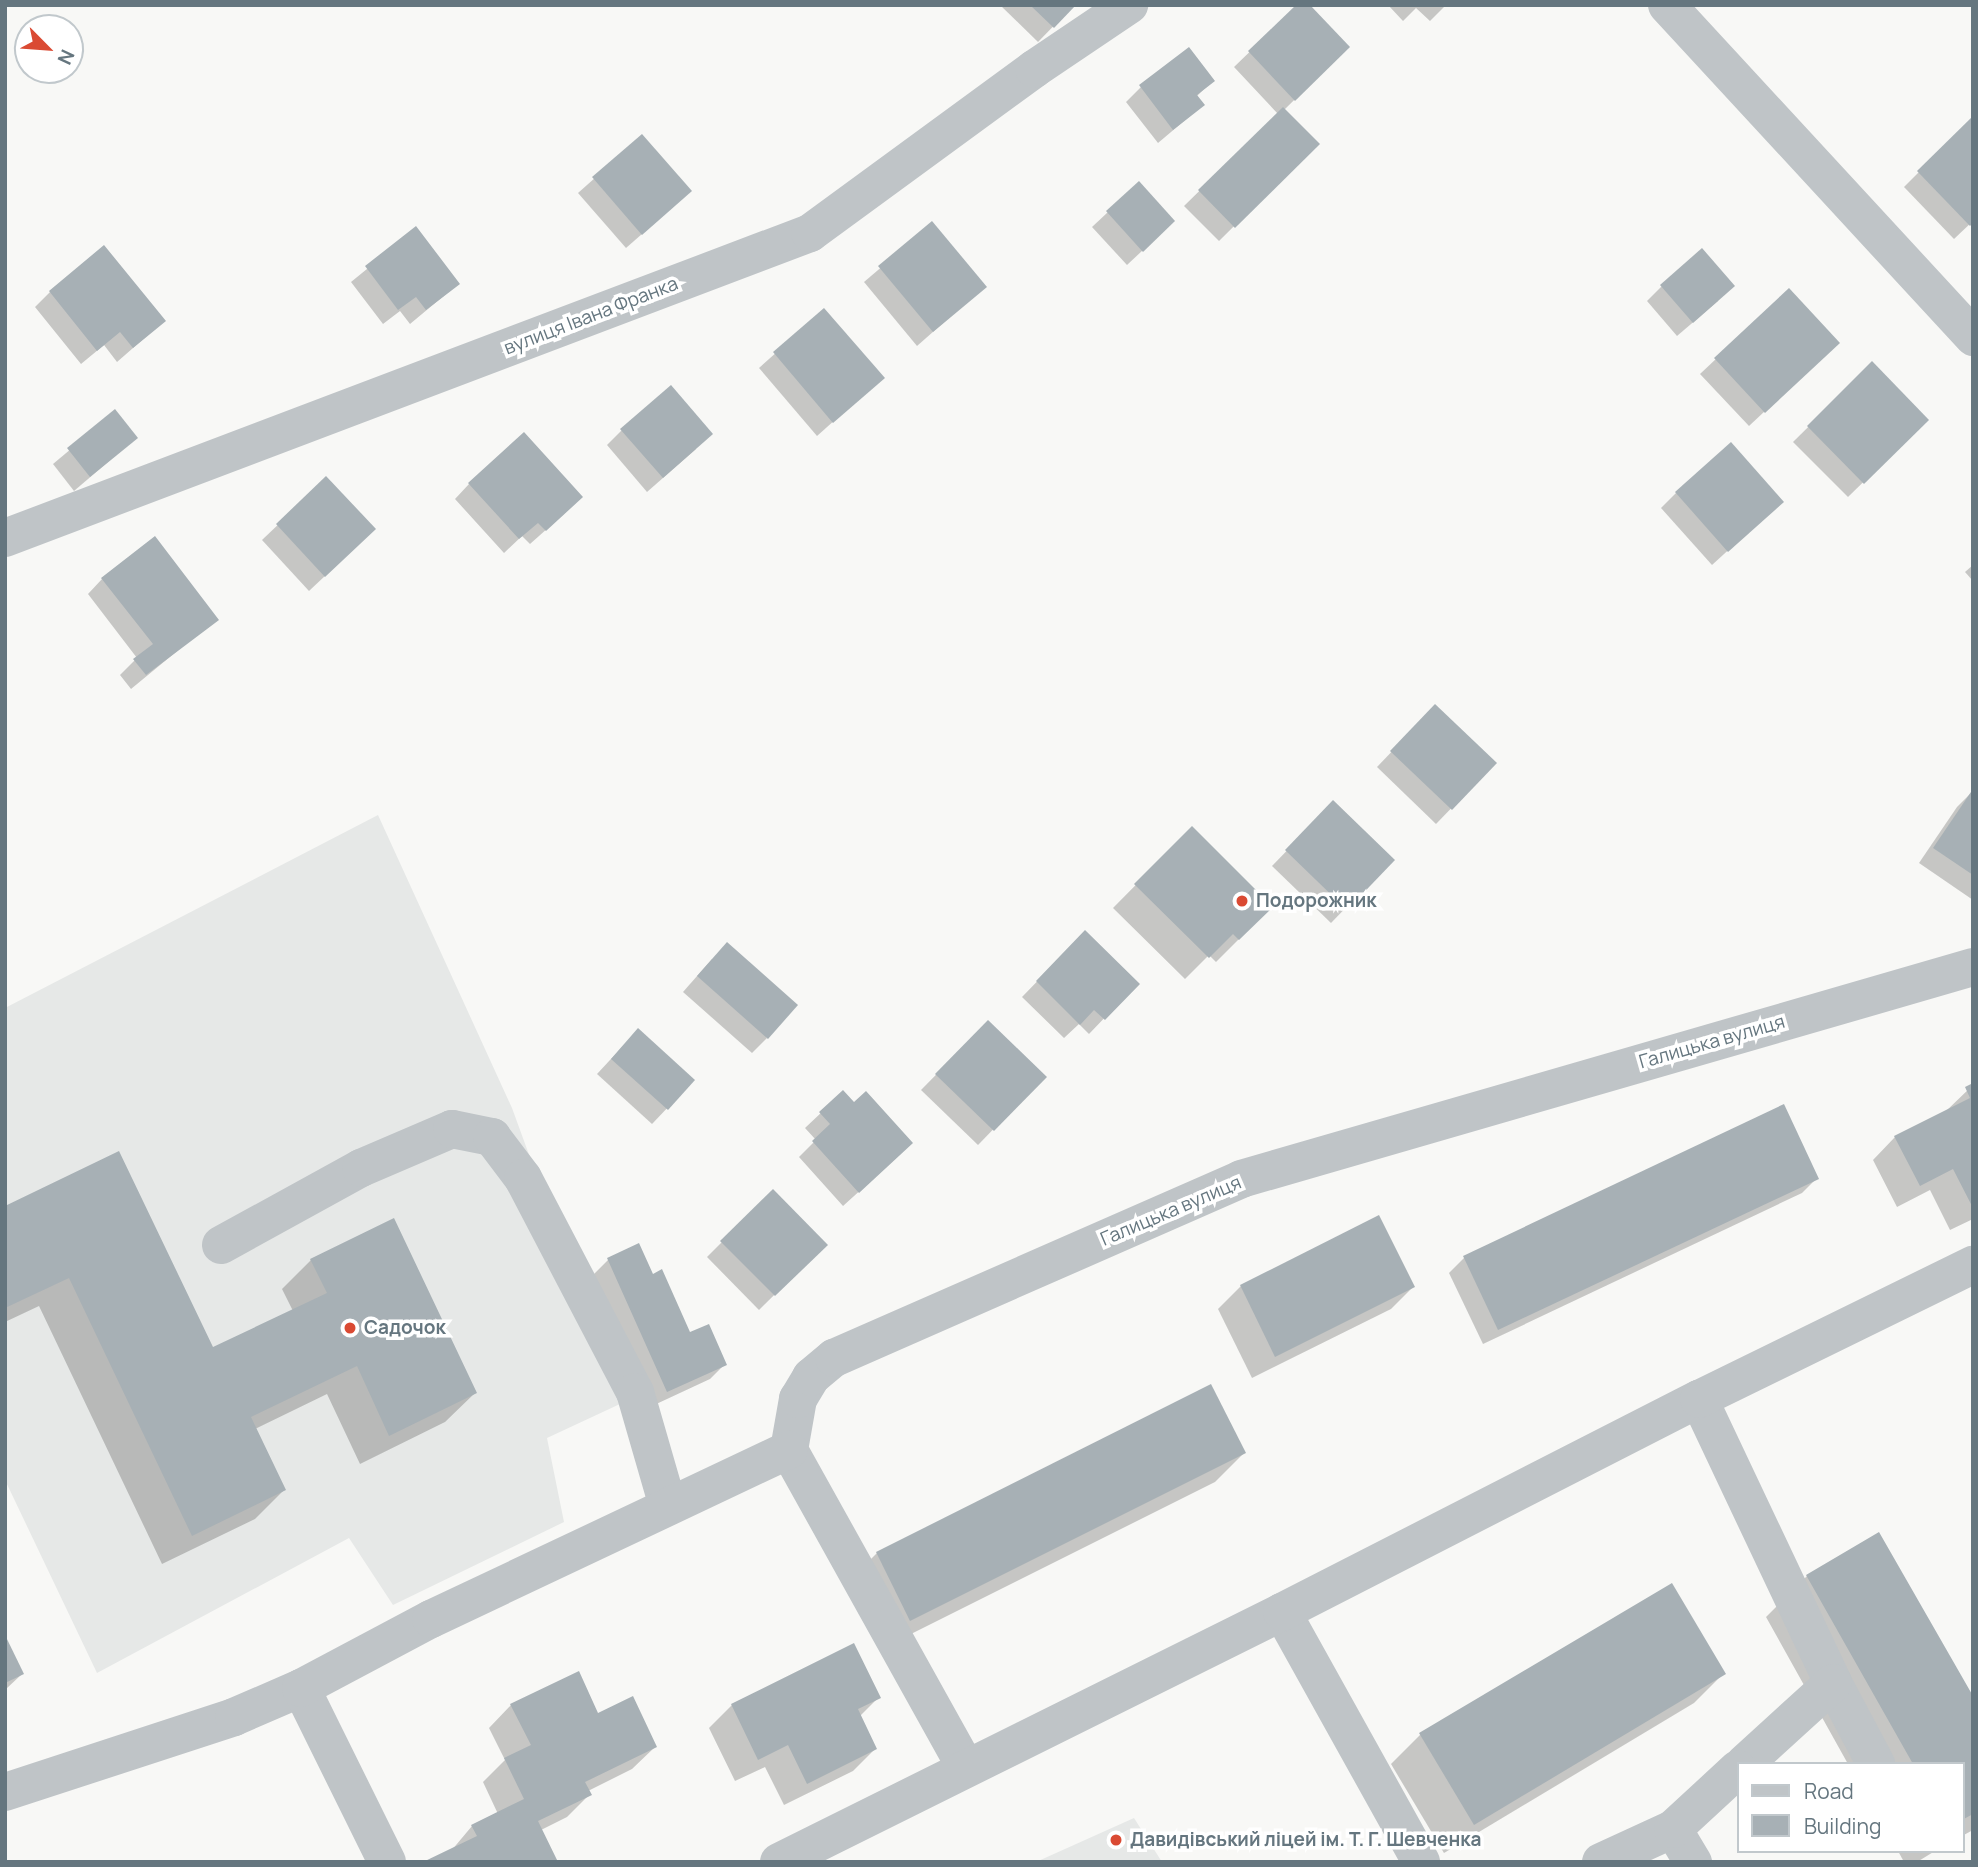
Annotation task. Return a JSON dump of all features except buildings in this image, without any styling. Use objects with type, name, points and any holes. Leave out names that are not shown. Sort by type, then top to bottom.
[{"type":"street","name":"вулиця Івана Франка","points":[[5,538],[810,233],[1034,69],[1129,5]]},
{"type":"street","points":[[1667,5],[1973,337]]},
{"type":"street","name":"Галицька вулиця","points":[[789,1450],[798,1399],[811,1377],[834,1358],[1241,1179],[1973,967]]},
{"type":"street","points":[[221,1245],[361,1168],[452,1129],[492,1138],[523,1178],[635,1392],[668,1506]]},
{"type":"street","points":[[779,1862],[1282,1612],[1699,1399],[1973,1265]]},
{"type":"street","points":[[1699,1399],[1833,1684],[1875,1762]]},
{"type":"street","points":[[5,1792],[234,1717],[301,1688],[431,1619],[789,1450],[966,1768]]},
{"type":"street","points":[[1282,1612],[1421,1862]]},
{"type":"street","points":[[1746,1762],[1833,1684]]},
{"type":"street","points":[[301,1688],[387,1862]]},
{"type":"street","points":[[1601,1862],[1673,1829],[1736,1771]]},
{"type":"street","points":[[1673,1829],[1693,1862]]},
{"type":"shaded area","points":[[378,815],[512,1108],[620,1404],[547,1438],[564,1522],[393,1605],[349,1538],[97,1673],[5,1480],[5,1008]]},
{"type":"shaded area","name":"Давидівський ліцей ім. Т. Г. Шевченка","points":[[1134,1818],[1162,1862],[1036,1862]]},
{"type":"place","name":"Подорожник","points":[[1242,901]]},
{"type":"place","name":"Садочок","points":[[350,1328]]},
{"type":"place","name":"Давидівський ліцей ім. Т. Г. Шевченка","points":[[1116,1840]]}]
